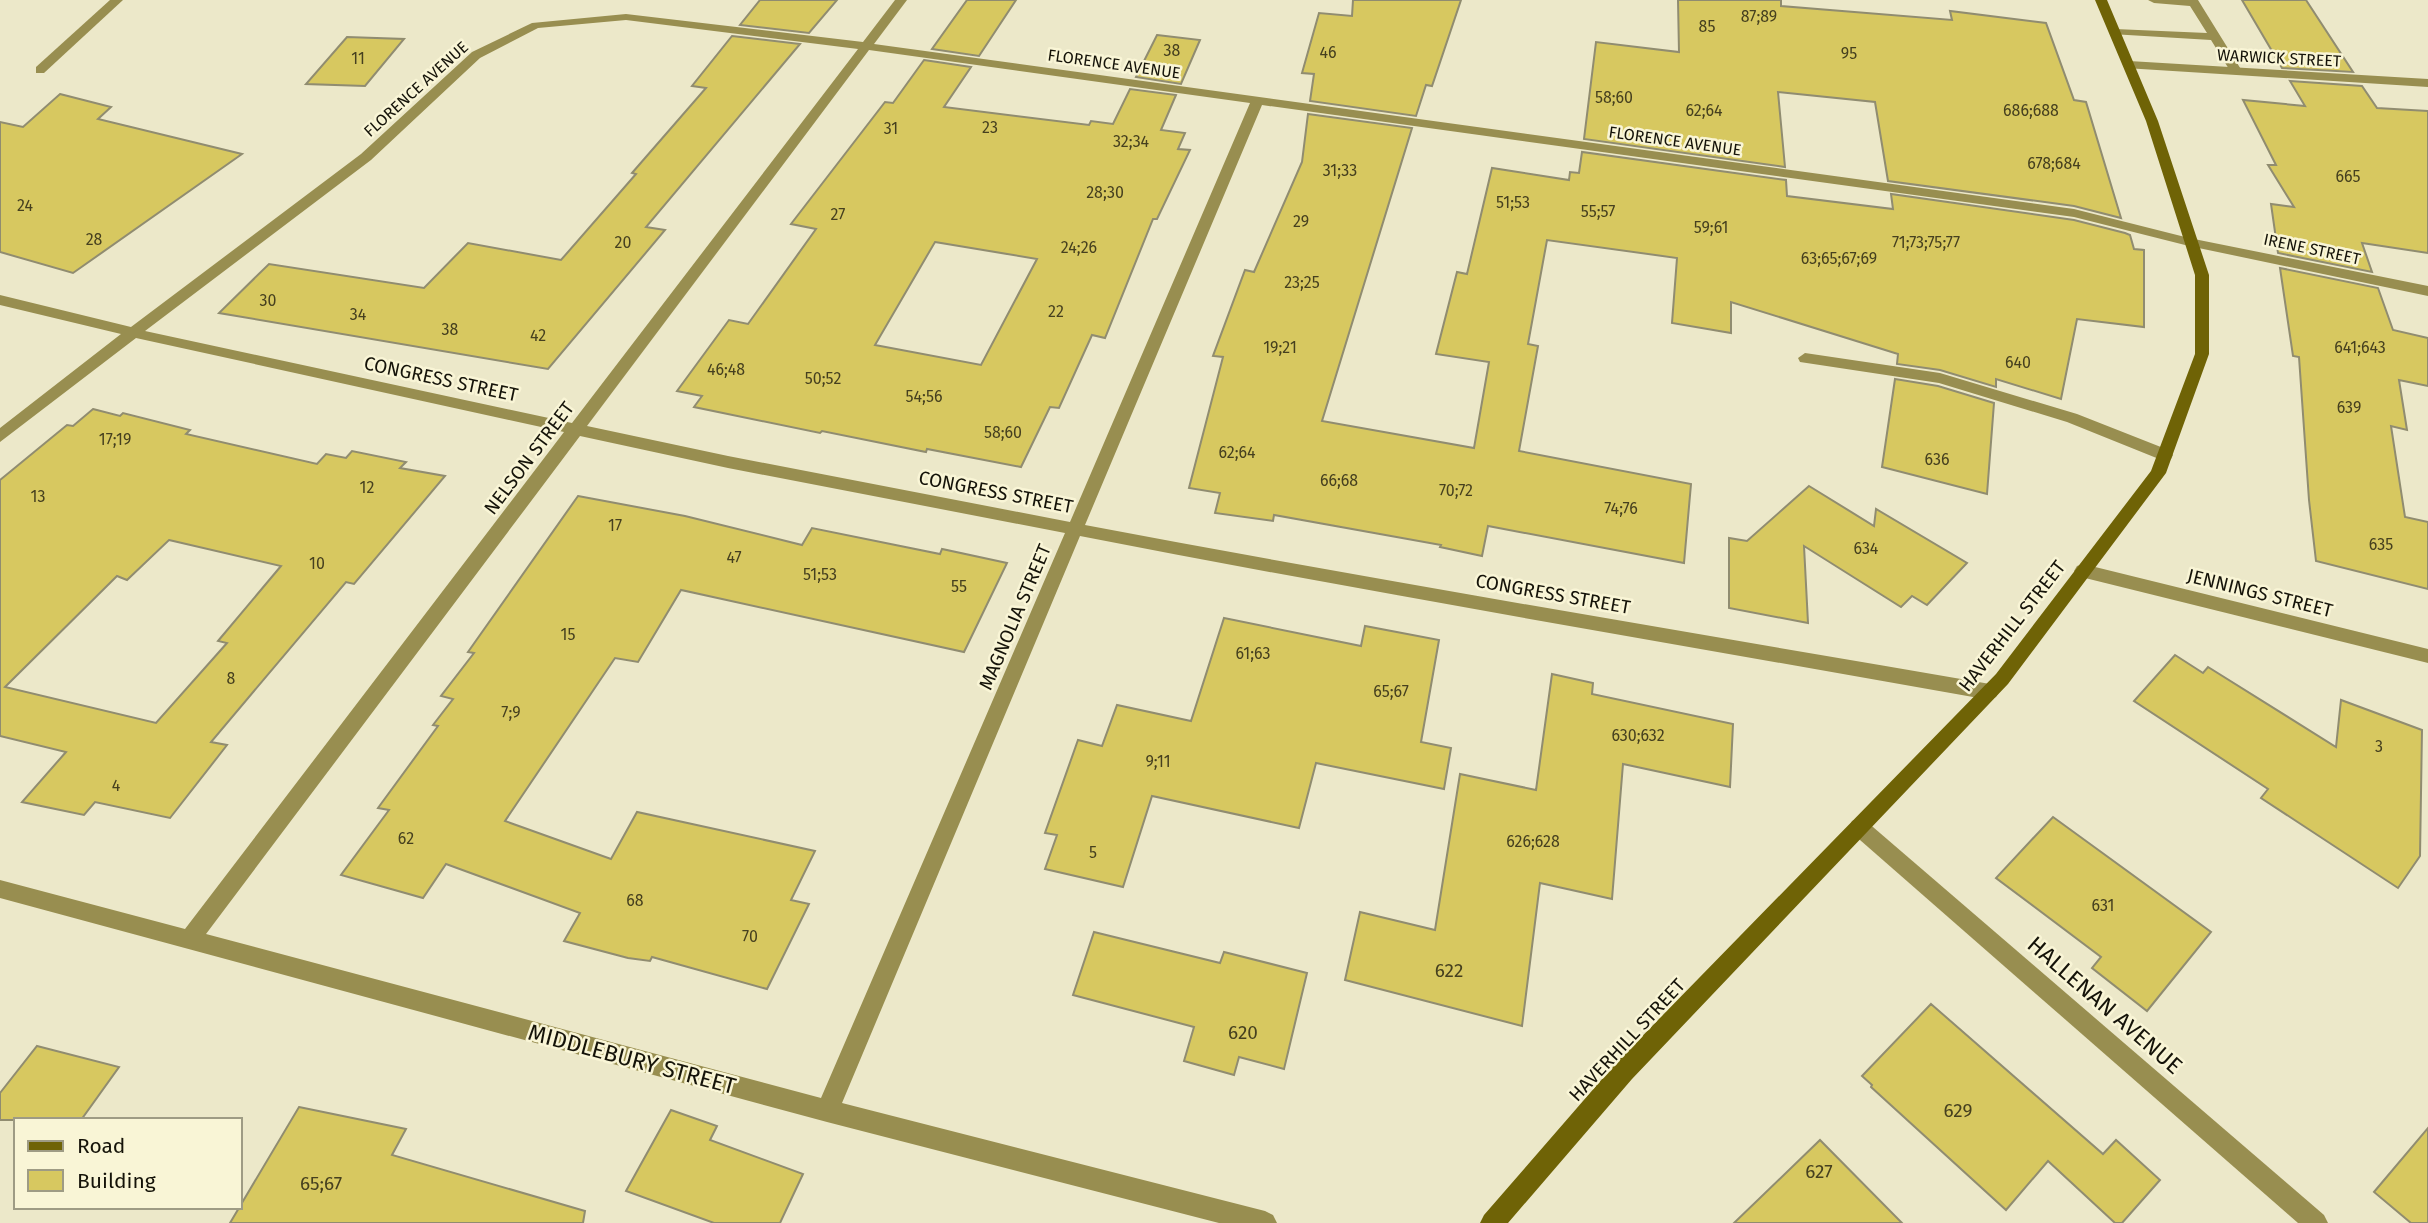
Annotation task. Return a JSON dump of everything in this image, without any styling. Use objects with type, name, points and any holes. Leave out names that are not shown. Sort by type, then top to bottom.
[{"type":"main road","name":"HAVERHILL STREET","points":[[1492,1223],[1624,1071],[1990,692],[2158,473],[2202,354],[2202,275],[2189,242],[2152,121],[2101,0]]},
{"type":"street","points":[[40,69],[117,0]]},
{"type":"street","name":"NELSON STREET","points":[[189,940],[901,0]]},
{"type":"street","points":[[2154,0],[2193,2],[2236,71]]},
{"type":"street","name":"FLORENCE AVENUE","points":[[0,436],[366,157],[476,55],[536,25],[626,17],[866,47],[2074,214],[2189,242]]},
{"type":"street","points":[[2115,32],[2215,37]]},
{"type":"street","name":"WARWICK STREET","points":[[2129,65],[2428,83]]},
{"type":"street","name":"MAGNOLIA STREET","points":[[827,1111],[1257,102]]},
{"type":"street","name":"IRENE STREET","points":[[2189,242],[2428,291]]},
{"type":"street","name":"CONGRESS STREET","points":[[0,300],[132,334],[728,462],[1366,585],[1490,604],[1990,692]]},
{"type":"street","points":[[1805,358],[1940,378],[2072,418],[2165,455]]},
{"type":"street","name":"JENNINGS STREET","points":[[2082,571],[2428,656]]},
{"type":"street","name":"HALLENAN AVENUE","points":[[1859,827],[2316,1223]]},
{"type":"street","name":"MIDDLEBURY STREET","points":[[0,889],[827,1111],[1265,1223]]},
{"type":"building","points":[[760,0],[837,0],[809,33],[740,25]]},
{"type":"building","points":[[967,0],[1016,0],[979,56],[932,49]]},
{"type":"building","points":[[1353,0],[1461,0],[1432,86],[1426,85],[1416,116],[1310,101],[1314,74],[1302,73],[1319,13],[1352,16]]},
{"type":"building","points":[[1678,0],[1781,0],[1781,6],[1952,20],[1950,11],[2046,23],[2074,100],[2086,102],[2121,218],[2074,206],[1888,181],[1875,102],[1778,92],[1785,167],[1584,139],[1596,42],[1679,52]]},
{"type":"building","points":[[2242,0],[2306,0],[2353,72],[2282,68]]},
{"type":"building","points":[[1157,35],[1200,40],[1181,84],[1136,77]]},
{"type":"building","points":[[732,36],[800,44],[646,227],[665,230],[548,369],[219,313],[269,264],[424,288],[468,243],[561,260],[706,88],[692,86]]},
{"type":"building","points":[[347,37],[404,39],[365,86],[306,84]]},
{"type":"building","points":[[924,60],[971,67],[944,107],[1089,125],[1091,121],[1113,124],[1130,89],[1176,95],[1161,130],[1185,133],[1178,149],[1190,150],[1157,219],[1153,219],[1105,338],[1092,335],[1059,408],[1050,407],[1021,467],[927,449],[926,452],[822,431],[820,433],[694,407],[702,396],[677,391],[729,320],[748,324],[816,229],[791,224],[885,102],[893,103]],"holes":[[[935,242],[1037,259],[981,365],[875,345]]]},
{"type":"building","points":[[2290,81],[2362,86],[2377,108],[2428,111],[2428,253],[2362,243],[2372,272],[2278,253],[2271,204],[2294,207],[2268,165],[2276,165],[2243,100],[2305,106]]},
{"type":"building","points":[[60,94],[111,107],[98,119],[242,154],[73,273],[0,252],[0,122],[23,127]]},
{"type":"building","points":[[1308,114],[1412,128],[1322,421],[1474,448],[1489,362],[1436,354],[1457,272],[1467,274],[1492,168],[1569,180],[1570,172],[1579,173],[1582,152],[1786,180],[1787,196],[1893,209],[1891,194],[2074,220],[2125,233],[2130,235],[2134,249],[2144,250],[2144,327],[2077,319],[2061,399],[1996,379],[1996,387],[1940,370],[1897,364],[1898,354],[1731,302],[1731,333],[1672,323],[1677,258],[1547,240],[1528,344],[1538,346],[1519,451],[1691,484],[1684,563],[1488,526],[1482,556],[1440,547],[1441,545],[1274,515],[1273,521],[1215,513],[1220,493],[1189,488],[1223,357],[1213,356],[1245,270],[1254,272],[1302,162]]},
{"type":"building","points":[[2280,268],[2378,288],[2393,330],[2428,338],[2428,386],[2399,380],[2407,430],[2391,426],[2405,517],[2428,522],[2428,589],[2316,561],[2299,357],[2293,356]]},
{"type":"building","points":[[1895,379],[1938,386],[1994,403],[1987,494],[1882,467]]},
{"type":"building","points":[[93,409],[120,416],[123,413],[190,430],[186,434],[317,464],[326,454],[346,458],[352,451],[406,462],[400,468],[445,476],[354,584],[346,582],[211,742],[227,745],[170,818],[95,802],[84,815],[22,802],[66,752],[0,736],[0,480],[67,425],[73,426]],"holes":[[[169,540],[281,566],[218,641],[227,643],[156,723],[5,687],[117,576],[127,580]]]},
{"type":"building","points":[[1809,486],[1874,526],[1876,509],[1967,563],[1927,605],[1912,596],[1901,607],[1804,546],[1808,623],[1729,608],[1729,538],[1747,541]]},
{"type":"building","points":[[578,496],[685,516],[802,545],[812,528],[940,554],[942,549],[1007,563],[964,652],[681,590],[638,662],[615,658],[505,821],[611,859],[637,812],[815,851],[791,900],[809,904],[767,989],[652,957],[650,961],[628,958],[564,941],[580,913],[446,864],[423,898],[341,875],[389,810],[378,808],[438,726],[433,725],[453,699],[441,696],[474,653],[468,652]]},
{"type":"building","points":[[1224,618],[1361,646],[1365,626],[1439,640],[1421,742],[1451,748],[1444,789],[1316,763],[1299,828],[1152,796],[1123,887],[1045,869],[1057,835],[1045,833],[1078,740],[1102,746],[1117,705],[1191,721]]},
{"type":"building","points":[[2175,655],[2203,673],[2208,667],[2336,747],[2341,700],[2422,730],[2420,856],[2398,888],[2261,798],[2268,789],[2134,701]]},
{"type":"building","points":[[1552,674],[1593,683],[1592,694],[1733,724],[1730,787],[1623,764],[1612,899],[1540,883],[1522,1026],[1345,980],[1360,912],[1435,930],[1460,774],[1536,790]]},
{"type":"building","points":[[2053,817],[2211,932],[2147,1011],[2092,968],[2101,957],[1996,878]]},
{"type":"building","points":[[1094,932],[1220,963],[1224,952],[1307,973],[1284,1069],[1239,1057],[1234,1075],[1184,1061],[1194,1027],[1073,995]]},
{"type":"building","points":[[1931,1004],[2103,1154],[2116,1140],[2160,1180],[2122,1223],[2115,1223],[2048,1161],[2006,1210],[1871,1087],[1862,1076]]},
{"type":"building","points":[[37,1046],[119,1067],[82,1118],[0,1120],[0,1093]]},
{"type":"building","points":[[299,1107],[406,1129],[392,1155],[585,1211],[583,1223],[230,1223],[238,1209],[242,1209],[242,1203]]},
{"type":"building","points":[[671,1110],[717,1126],[710,1140],[803,1174],[780,1223],[714,1223],[626,1191]]},
{"type":"building","points":[[2428,1128],[2428,1223],[2411,1223],[2374,1192]]},
{"type":"building","points":[[1820,1140],[1902,1223],[1734,1223]]}]
